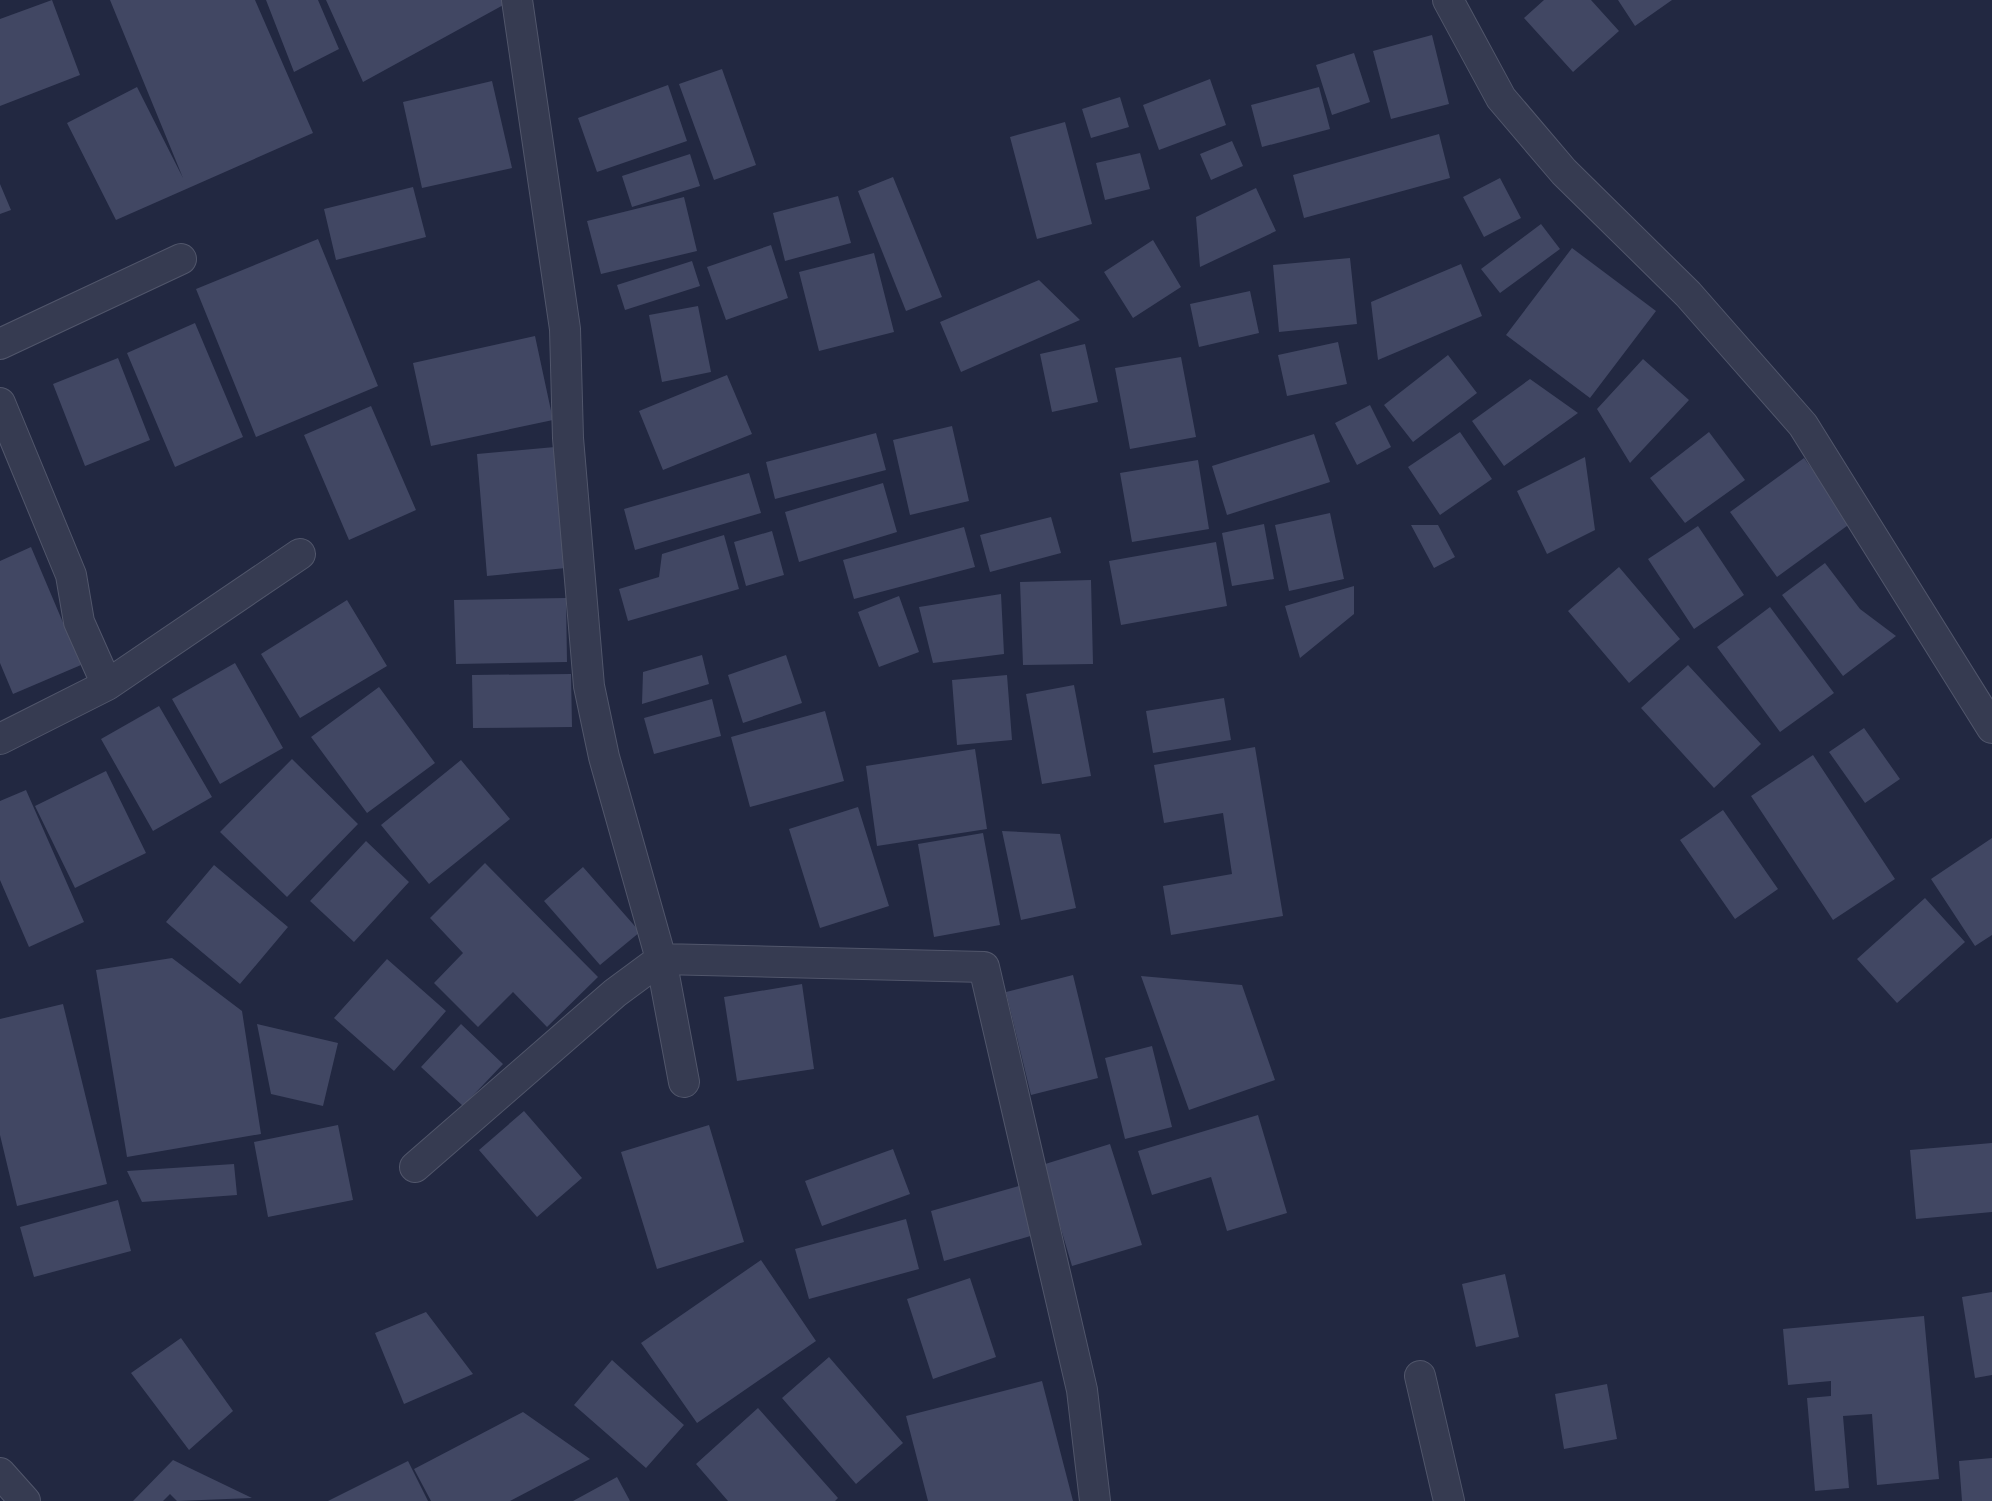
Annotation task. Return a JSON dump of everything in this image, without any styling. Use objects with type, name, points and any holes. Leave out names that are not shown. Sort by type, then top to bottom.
[{"type":"street","points":[[517,0],[565,329],[568,438],[589,686],[604,757],[661,959],[684,1082]]},
{"type":"street","points":[[1448,0],[1514,113],[1564,172],[1688,294],[1802,425],[1992,728]]},
{"type":"street","points":[[0,344],[181,259]]},
{"type":"street","points":[[0,403],[71,575],[79,622],[107,686]]},
{"type":"street","points":[[0,739],[107,686],[300,554]]},
{"type":"street","points":[[415,1167],[614,993],[661,959],[984,967],[1082,1390],[1095,1501]]},
{"type":"street","points":[[1420,1376],[1449,1501]]},
{"type":"street","points":[[0,1474],[24,1501]]},
{"type":"building","points":[[52,0],[80,75],[0,106],[0,19]]},
{"type":"building","points":[[110,0],[255,0],[313,133],[116,220],[67,123],[137,87],[183,178]]},
{"type":"building","points":[[266,0],[318,0],[339,49],[294,72]]},
{"type":"building","points":[[326,0],[505,0],[507,3],[363,82]]},
{"type":"building","points":[[1544,0],[1591,0],[1619,31],[1573,72],[1524,18]]},
{"type":"building","points":[[1618,0],[1672,0],[1635,26]]},
{"type":"building","points":[[1432,35],[1449,104],[1391,119],[1373,51]]},
{"type":"building","points":[[1354,53],[1370,102],[1332,115],[1316,65]]},
{"type":"building","points":[[722,69],[756,165],[714,180],[679,84]]},
{"type":"building","points":[[1210,79],[1226,125],[1159,150],[1143,105]]},
{"type":"building","points":[[492,81],[512,168],[422,188],[403,102]]},
{"type":"building","points":[[668,85],[687,141],[597,172],[578,118]]},
{"type":"building","points":[[1319,87],[1330,129],[1262,147],[1251,105]]},
{"type":"building","points":[[1120,97],[1129,127],[1091,138],[1082,109]]},
{"type":"building","points":[[1065,122],[1092,224],[1037,239],[1010,137]]},
{"type":"building","points":[[1439,134],[1450,178],[1304,218],[1293,175]]},
{"type":"building","points":[[1232,141],[1243,166],[1211,180],[1200,154]]},
{"type":"building","points":[[1140,153],[1150,189],[1105,200],[1096,163]]},
{"type":"building","points":[[690,154],[700,186],[632,207],[622,176]]},
{"type":"building","points":[[893,177],[942,297],[906,311],[858,191]]},
{"type":"building","points":[[1500,178],[1521,218],[1484,237],[1463,197]]},
{"type":"building","points":[[0,184],[11,210],[0,214]]},
{"type":"building","points":[[413,187],[426,237],[336,260],[324,209]]},
{"type":"building","points":[[1256,188],[1276,231],[1200,267],[1196,217]]},
{"type":"building","points":[[838,196],[851,243],[785,261],[773,213]]},
{"type":"building","points":[[684,197],[697,251],[601,274],[587,221]]},
{"type":"building","points":[[1541,224],[1560,249],[1500,293],[1481,269]]},
{"type":"building","points":[[318,239],[378,386],[256,437],[196,289]]},
{"type":"building","points":[[1153,240],[1181,287],[1133,318],[1104,272]]},
{"type":"building","points":[[771,245],[788,298],[726,320],[707,267]]},
{"type":"building","points":[[1572,248],[1656,311],[1590,398],[1506,335]]},
{"type":"building","points":[[874,253],[894,332],[819,351],[799,272]]},
{"type":"building","points":[[1350,258],[1357,324],[1279,332],[1273,265]]},
{"type":"building","points":[[692,261],[700,286],[625,310],[617,285]]},
{"type":"building","points":[[1461,264],[1482,316],[1378,360],[1371,302]]},
{"type":"building","points":[[1039,280],[1080,320],[961,372],[940,322]]},
{"type":"building","points":[[1250,291],[1259,333],[1199,347],[1190,304]]},
{"type":"building","points":[[698,306],[711,372],[662,382],[649,315]]},
{"type":"building","points":[[195,323],[243,437],[175,467],[127,353]]},
{"type":"building","points":[[535,336],[553,420],[431,446],[413,363]]},
{"type":"building","points":[[1338,342],[1347,384],[1287,396],[1278,355]]},
{"type":"building","points":[[1085,344],[1098,402],[1052,412],[1040,354]]},
{"type":"building","points":[[1448,355],[1477,393],[1413,442],[1384,405]]},
{"type":"building","points":[[1181,357],[1196,437],[1130,449],[1115,368]]},
{"type":"building","points":[[118,358],[150,440],[85,466],[53,384]]},
{"type":"building","points":[[1643,359],[1689,400],[1630,463],[1597,409]]},
{"type":"building","points":[[727,375],[752,434],[663,470],[639,411]]},
{"type":"building","points":[[1530,379],[1578,413],[1504,466],[1472,421]]},
{"type":"building","points":[[1370,405],[1391,447],[1357,465],[1335,423]]},
{"type":"building","points":[[371,406],[416,510],[349,540],[304,435]]},
{"type":"building","points":[[952,426],[969,501],[910,515],[893,440]]},
{"type":"building","points":[[1460,432],[1492,479],[1440,515],[1408,467]]},
{"type":"building","points":[[1709,432],[1745,480],[1685,523],[1650,478]]},
{"type":"building","points":[[876,433],[886,470],[775,499],[766,462]]},
{"type":"building","points":[[1314,434],[1330,482],[1227,515],[1212,466]]},
{"type":"building","points":[[555,447],[566,568],[487,576],[477,454]]},
{"type":"building","points":[[1585,457],[1595,530],[1547,554],[1517,491]]},
{"type":"building","points":[[1804,458],[1851,523],[1777,577],[1730,512]]},
{"type":"building","points":[[1198,460],[1209,529],[1132,542],[1120,473]]},
{"type":"building","points":[[749,473],[761,513],[635,550],[624,509]]},
{"type":"building","points":[[883,483],[897,532],[799,562],[785,512]]},
{"type":"building","points":[[1330,513],[1344,579],[1289,591],[1275,525]]},
{"type":"building","points":[[1051,517],[1061,553],[990,572],[980,535]]},
{"type":"building","points":[[1264,524],[1274,579],[1232,586],[1222,533]]},
{"type":"building","points":[[1411,525],[1438,525],[1455,557],[1434,568]]},
{"type":"building","points":[[1698,526],[1744,595],[1694,629],[1648,559]]},
{"type":"building","points":[[964,527],[975,567],[854,599],[843,560]]},
{"type":"building","points":[[772,531],[784,575],[746,586],[734,542]]},
{"type":"building","points":[[724,535],[739,589],[628,621],[619,589],[659,577],[662,554]]},
{"type":"building","points":[[1216,542],[1227,606],[1121,625],[1109,561]]},
{"type":"building","points":[[31,547],[81,665],[13,694],[0,663],[0,561]]},
{"type":"building","points":[[1825,563],[1860,609],[1896,636],[1843,676],[1782,595]]},
{"type":"building","points":[[1619,567],[1680,639],[1629,683],[1568,611]]},
{"type":"building","points":[[1091,580],[1093,664],[1023,665],[1020,582]]},
{"type":"building","points":[[1354,586],[1354,614],[1300,658],[1285,606]]},
{"type":"building","points":[[1001,594],[1004,654],[933,663],[919,607]]},
{"type":"building","points":[[899,596],[919,652],[879,667],[858,612]]},
{"type":"building","points":[[566,598],[567,662],[456,664],[454,600]]},
{"type":"building","points":[[347,600],[387,666],[300,718],[261,654]]},
{"type":"building","points":[[1770,607],[1834,693],[1780,732],[1717,647]]},
{"type":"building","points":[[702,655],[709,684],[642,704],[643,672]]},
{"type":"building","points":[[786,655],[802,703],[743,723],[728,675]]},
{"type":"building","points":[[235,663],[283,748],[220,784],[172,699]]},
{"type":"building","points":[[1688,665],[1761,744],[1714,788],[1641,708]]},
{"type":"building","points":[[571,674],[572,727],[473,728],[472,675]]},
{"type":"building","points":[[1007,675],[1012,740],[957,745],[952,680]]},
{"type":"building","points":[[1074,685],[1091,776],[1042,784],[1026,694]]},
{"type":"building","points":[[379,687],[435,763],[367,813],[311,737]]},
{"type":"building","points":[[1224,698],[1231,740],[1153,753],[1146,711]]},
{"type":"building","points":[[712,699],[721,736],[654,754],[644,718]]},
{"type":"building","points":[[159,706],[212,797],[153,831],[101,739]]},
{"type":"building","points":[[825,711],[844,781],[750,807],[731,737]]},
{"type":"building","points":[[1864,728],[1900,779],[1865,803],[1829,752]]},
{"type":"building","points":[[1255,747],[1283,916],[1171,935],[1163,886],[1232,874],[1223,813],[1164,823],[1154,765]]},
{"type":"building","points":[[975,749],[987,829],[877,846],[866,766]]},
{"type":"building","points":[[1813,755],[1895,879],[1833,920],[1751,796]]},
{"type":"building","points":[[292,759],[358,824],[287,897],[220,832]]},
{"type":"building","points":[[461,760],[510,819],[429,884],[381,825]]},
{"type":"building","points":[[106,771],[146,853],[75,888],[35,806]]},
{"type":"building","points":[[26,790],[84,922],[29,947],[0,880],[0,801]]},
{"type":"building","points":[[858,807],[889,906],[820,928],[789,829]]},
{"type":"building","points":[[1723,810],[1778,889],[1735,919],[1680,840]]},
{"type":"building","points":[[1002,831],[1060,834],[1076,908],[1021,920]]},
{"type":"building","points":[[983,833],[1000,925],[934,937],[918,844]]},
{"type":"building","points":[[1992,838],[1992,935],[1975,946],[1931,879]]},
{"type":"building","points":[[366,841],[409,882],[354,942],[310,901]]},
{"type":"building","points":[[485,863],[598,977],[547,1027],[513,992],[478,1027],[434,983],[463,953],[430,918]]},
{"type":"building","points":[[214,865],[288,927],[240,984],[166,922]]},
{"type":"building","points":[[583,867],[640,932],[600,965],[544,901]]},
{"type":"building","points":[[1925,898],[1965,942],[1897,1003],[1857,959]]},
{"type":"building","points":[[172,958],[242,1011],[261,1134],[127,1157],[96,970]]},
{"type":"building","points":[[387,959],[446,1011],[394,1071],[334,1018]]},
{"type":"building","points":[[1073,975],[1098,1078],[1031,1095],[1006,992]]},
{"type":"building","points":[[1141,976],[1242,985],[1275,1080],[1189,1110]]},
{"type":"building","points":[[802,984],[814,1069],[737,1081],[724,997]]},
{"type":"building","points":[[63,1004],[107,1184],[17,1206],[0,1135],[0,1019]]},
{"type":"building","points":[[257,1024],[338,1043],[323,1106],[271,1094]]},
{"type":"building","points":[[461,1024],[503,1064],[463,1106],[421,1067]]},
{"type":"building","points":[[1152,1046],[1172,1127],[1125,1139],[1105,1058]]},
{"type":"building","points":[[524,1111],[582,1178],[537,1217],[479,1150]]},
{"type":"building","points":[[1258,1115],[1287,1213],[1227,1231],[1211,1177],[1152,1195],[1138,1151]]},
{"type":"building","points":[[338,1125],[353,1200],[268,1217],[254,1142]]},
{"type":"building","points":[[709,1125],[744,1242],[657,1269],[621,1152]]},
{"type":"building","points":[[1992,1143],[1992,1212],[1916,1219],[1910,1150]]},
{"type":"building","points":[[1110,1144],[1142,1245],[1072,1266],[1042,1165]]},
{"type":"building","points":[[893,1149],[910,1194],[822,1226],[805,1181]]},
{"type":"building","points":[[234,1164],[237,1195],[142,1202],[127,1171]]},
{"type":"building","points":[[1019,1186],[1034,1235],[944,1261],[931,1211]]},
{"type":"building","points":[[118,1200],[131,1251],[34,1277],[20,1227]]},
{"type":"building","points":[[906,1219],[919,1269],[809,1299],[795,1249]]},
{"type":"building","points":[[761,1260],[816,1341],[697,1423],[641,1343]]},
{"type":"building","points":[[1505,1274],[1519,1337],[1476,1347],[1462,1284]]},
{"type":"building","points":[[970,1278],[996,1357],[933,1379],[907,1299]]},
{"type":"building","points":[[1992,1292],[1992,1375],[1975,1378],[1962,1297]]},
{"type":"building","points":[[426,1312],[473,1374],[404,1404],[375,1333]]},
{"type":"building","points":[[1924,1316],[1939,1479],[1877,1485],[1872,1414],[1843,1416],[1849,1488],[1815,1491],[1807,1398],[1831,1396],[1831,1381],[1788,1385],[1783,1329]]},
{"type":"building","points":[[181,1338],[233,1411],[189,1450],[131,1373]]},
{"type":"building","points":[[829,1357],[903,1443],[856,1484],[782,1398]]},
{"type":"building","points":[[612,1360],[684,1425],[646,1468],[574,1405]]},
{"type":"building","points":[[1042,1381],[1073,1501],[928,1501],[906,1416]]},
{"type":"building","points":[[1607,1384],[1617,1439],[1564,1449],[1555,1394]]},
{"type":"building","points":[[758,1408],[838,1498],[835,1501],[728,1501],[696,1464]]},
{"type":"building","points":[[523,1412],[590,1459],[510,1501],[431,1501],[414,1469]]},
{"type":"building","points":[[1992,1458],[1992,1501],[1962,1501],[1959,1461]]},
{"type":"building","points":[[173,1460],[252,1498],[177,1501],[170,1494],[163,1501],[133,1501]]},
{"type":"building","points":[[408,1461],[428,1501],[328,1501]]},
{"type":"building","points":[[617,1477],[630,1501],[573,1501]]}]
